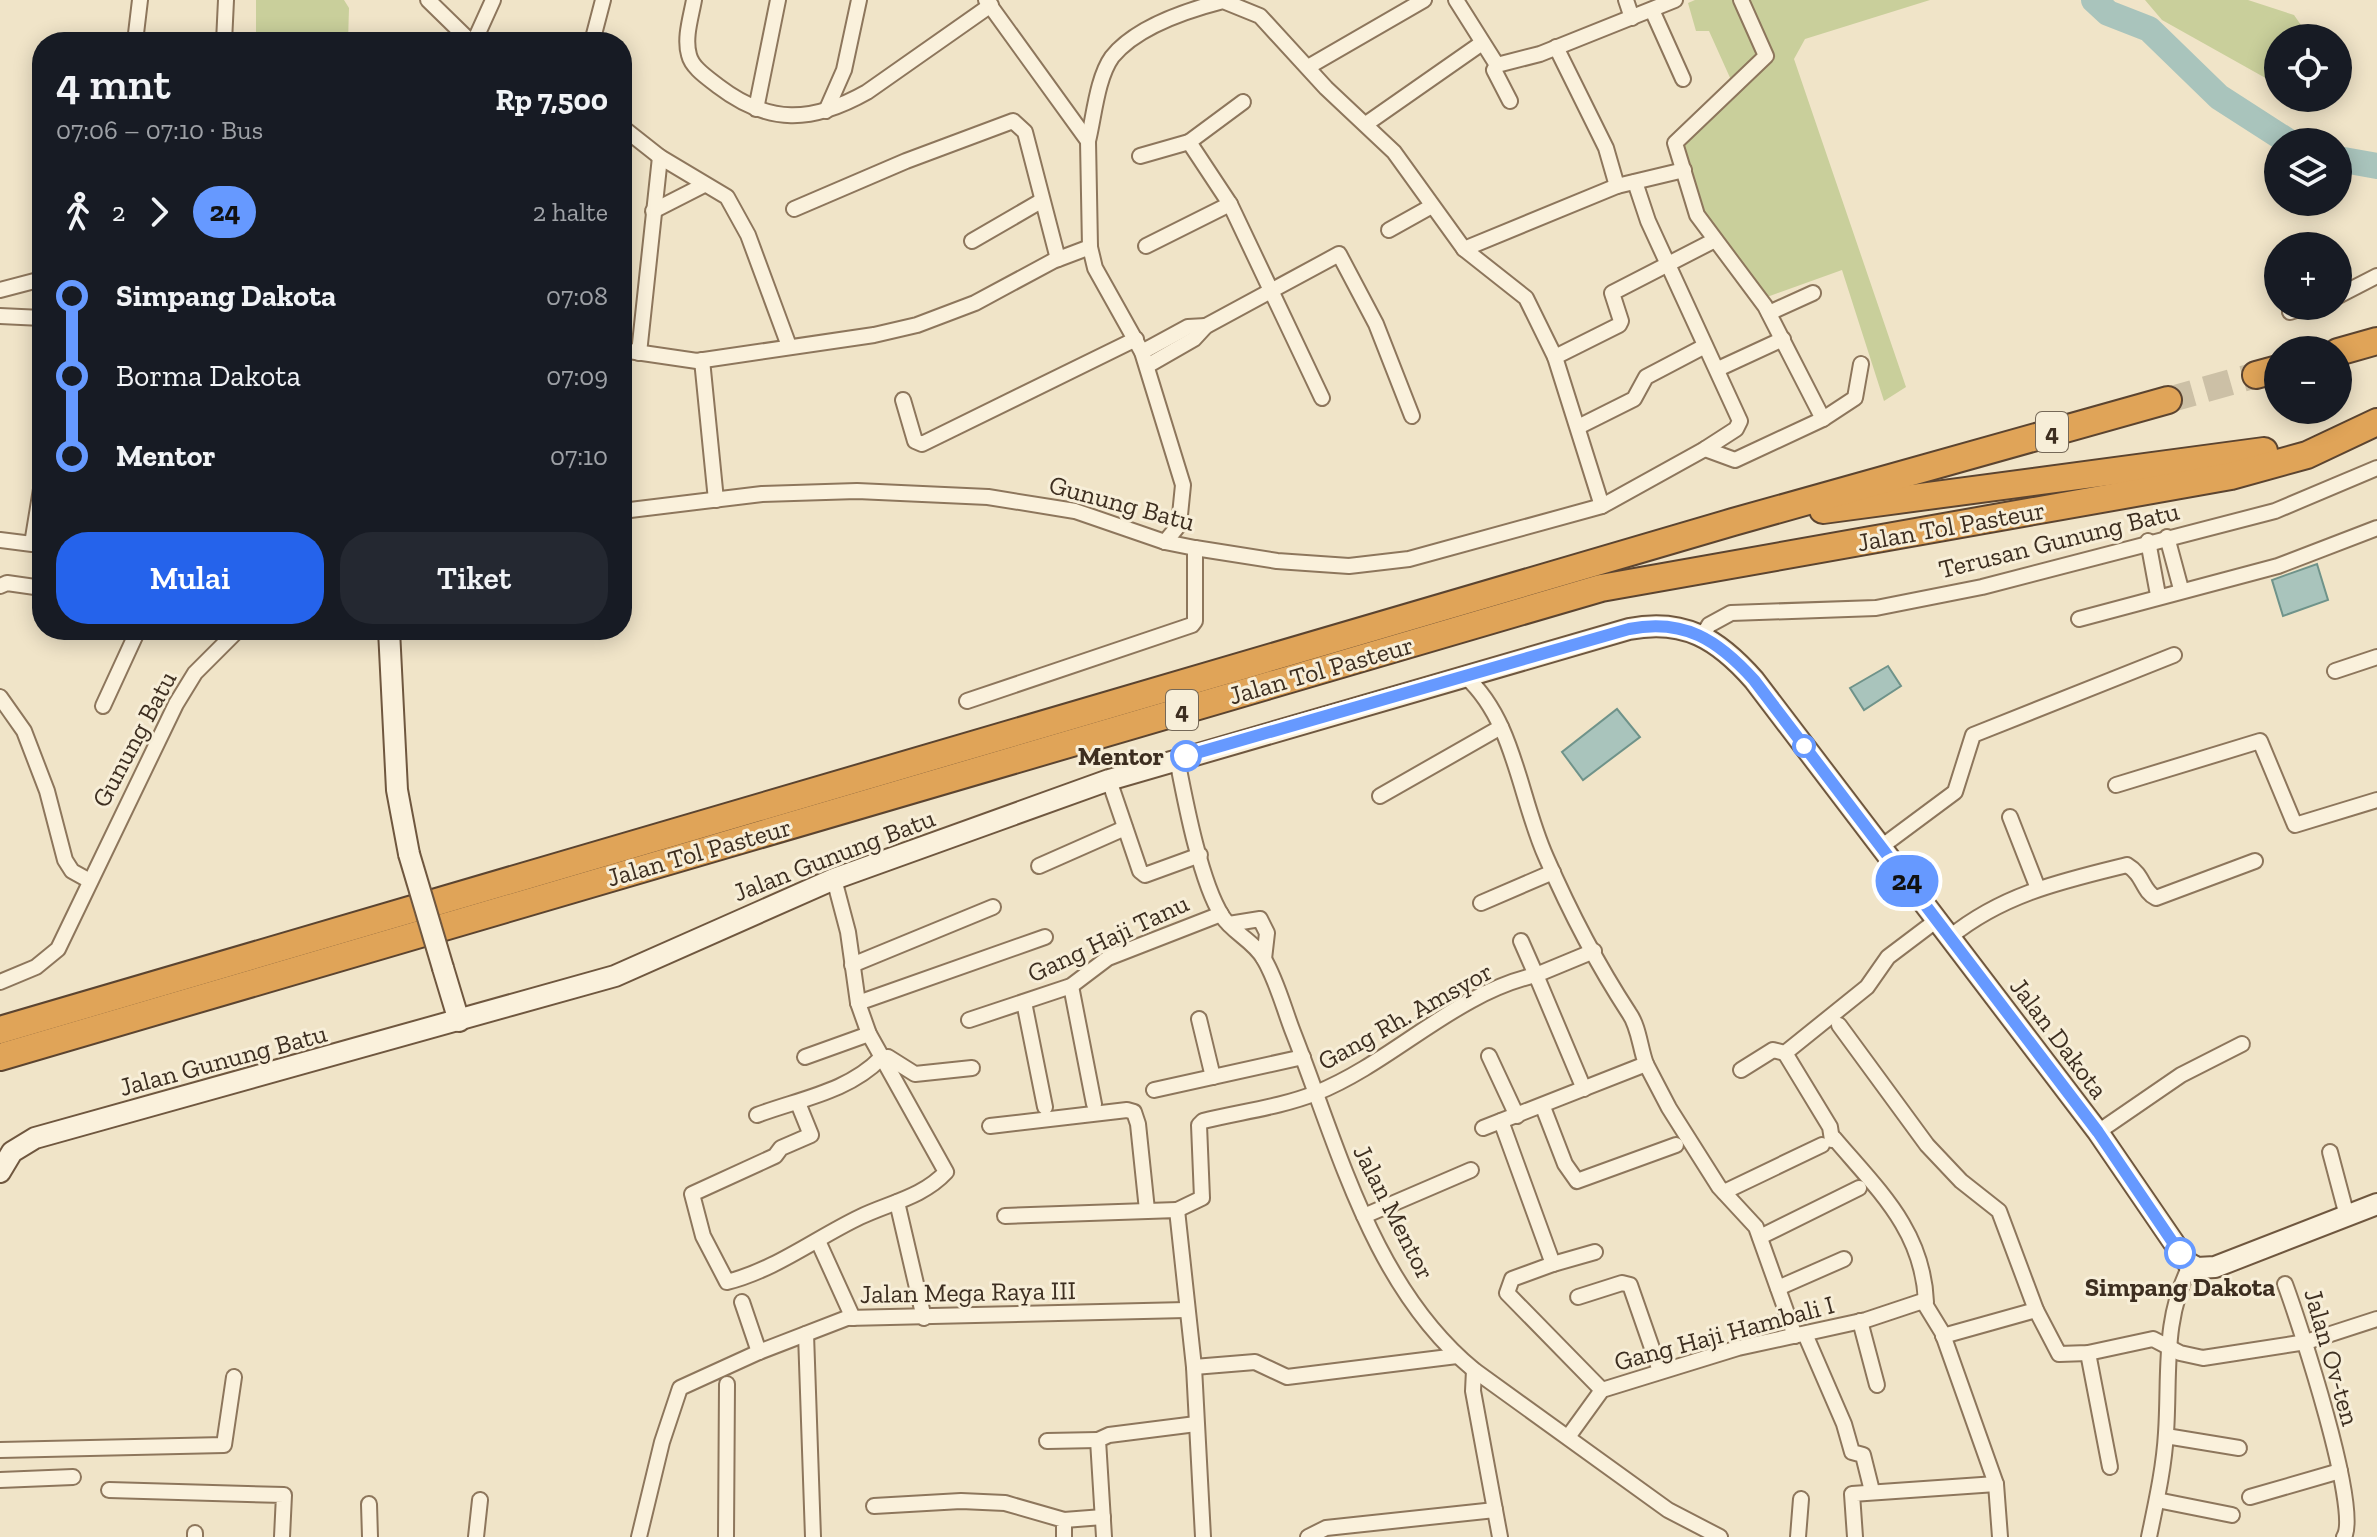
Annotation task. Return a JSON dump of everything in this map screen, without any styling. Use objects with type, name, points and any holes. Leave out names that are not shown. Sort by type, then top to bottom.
[{"type":"highway","points":[[2352,348],[2377,341]]},
{"type":"highway","name":"Jalan Tol Pasteur","points":[[0,1030],[1733,522],[2168,400]]},
{"type":"highway","points":[[1733,522],[2267,451],[2318,434],[2377,407]]},
{"type":"highway","name":"Jalan Tol Pasteur","points":[[0,1057],[1601,588],[2231,476],[2307,455],[2377,422]]},
{"type":"main road","name":"Jalan Gunung Batu","points":[[0,1172],[12,1152],[35,1138],[615,976],[834,879],[1109,780],[1648,625],[1685,628],[1703,635]]},
{"type":"main road","name":"Jalan Dakota","points":[[1703,635],[1728,653],[1754,680],[2098,1132],[2191,1264]]},
{"type":"main road","points":[[390,640],[397,790],[409,854],[459,1021]]},
{"type":"main road","points":[[2191,1264],[2215,1267],[2377,1204]]},
{"type":"street","points":[[136,32],[140,0]]},
{"type":"street","points":[[224,32],[226,0]]},
{"type":"street","points":[[428,0],[462,32]]},
{"type":"street","points":[[478,32],[493,0]]},
{"type":"street","points":[[595,32],[603,0]]},
{"type":"street","points":[[694,0],[689,24],[689,59],[719,87],[756,109],[782,116],[803,117],[826,111],[867,92],[989,3],[1088,141]]},
{"type":"street","points":[[756,109],[778,0]]},
{"type":"street","points":[[826,111],[844,70],[859,0]]},
{"type":"street","points":[[1308,67],[1424,0]]},
{"type":"street","points":[[1456,0],[1497,65]]},
{"type":"street","points":[[1626,0],[1632,18]]},
{"type":"street","points":[[1510,101],[1494,70],[1497,65],[1556,47],[1675,0]]},
{"type":"street","points":[[1741,0],[1766,56],[1675,143],[1697,215],[1769,313],[1823,419]]},
{"type":"street","points":[[1165,542],[1179,525],[1183,485],[1142,352],[1095,268],[1090,247],[1088,141],[1111,59],[1127,43],[1153,28],[1226,1],[1260,16],[1394,152],[1464,249],[1526,298],[1555,357],[1602,506]]},
{"type":"street","points":[[1652,10],[1683,79]]},
{"type":"street","points":[[1366,124],[1482,43]]},
{"type":"street","points":[[1556,47],[1602,140],[1617,186]]},
{"type":"street","points":[[844,70],[853,83],[867,92]]},
{"type":"street","points":[[1140,156],[1189,142],[1243,102]]},
{"type":"street","points":[[794,209],[906,161],[1013,121],[1025,132],[1058,259]]},
{"type":"street","points":[[632,135],[660,157],[727,197],[748,235],[789,346]]},
{"type":"street","points":[[1189,142],[1230,204],[1268,290],[1322,398]]},
{"type":"street","points":[[639,353],[660,157]]},
{"type":"street","points":[[1464,249],[1617,186],[1684,170]]},
{"type":"street","points":[[1635,182],[1648,221],[1718,369],[1783,339]]},
{"type":"street","points":[[653,211],[704,185]]},
{"type":"street","points":[[972,241],[1041,201]]},
{"type":"street","points":[[1146,246],[1230,204]]},
{"type":"street","points":[[1389,230],[1432,206]]},
{"type":"street","points":[[1555,357],[1619,325],[1621,321],[1611,294],[1715,240]]},
{"type":"street","points":[[632,352],[674,360],[702,360],[874,335],[917,325],[975,303],[1058,259],[1090,247]]},
{"type":"street","points":[[903,400],[915,441],[922,444],[1142,352],[1188,327],[1206,326],[1339,254],[1376,324],[1412,416]]},
{"type":"street","points":[[2352,289],[2377,276]]},
{"type":"street","points":[[0,290],[32,282]]},
{"type":"street","points":[[1769,313],[1813,293]]},
{"type":"street","points":[[0,316],[32,318]]},
{"type":"street","points":[[1578,427],[1634,399],[1646,377],[1705,346]]},
{"type":"street","points":[[702,360],[716,500]]},
{"type":"street","points":[[1705,449],[1735,460],[1823,419],[1855,398],[1861,364]]},
{"type":"street","name":"Gunung Batu","points":[[632,510],[839,491],[988,497],[1075,511],[1165,542],[1277,561],[1349,566],[1409,559],[1602,506],[1705,449],[1736,429],[1740,421],[1718,369]]},
{"type":"street","name":"Terusan Gunung Batu","points":[[1703,635],[1709,625],[1731,613],[1896,605],[2069,565],[2148,541],[2275,511],[2377,468]]},
{"type":"street","points":[[2079,619],[2158,595],[2278,566],[2377,528]]},
{"type":"street","points":[[0,531],[32,536]]},
{"type":"street","points":[[2167,537],[2181,589]]},
{"type":"street","points":[[0,540],[32,544]]},
{"type":"street","points":[[2148,541],[2158,595]]},
{"type":"street","points":[[967,701],[1194,624],[1195,548]]},
{"type":"street","points":[[0,586],[7,583],[32,587]]},
{"type":"street","points":[[103,706],[133,640]]},
{"type":"street","name":"Gunung Batu","points":[[0,982],[36,967],[58,949],[81,907],[90,881],[176,704],[195,673],[228,640]]},
{"type":"street","points":[[1881,847],[1955,792],[1973,735],[2174,655]]},
{"type":"street","points":[[2335,671],[2377,657]]},
{"type":"street","points":[[1465,676],[1485,695],[1501,727],[1529,816],[1553,872],[1620,1003],[1630,1013],[1646,1064],[1674,1116],[1724,1192],[1751,1220],[1760,1237],[1778,1288],[1844,1424],[1852,1452],[1863,1455],[1872,1491]]},
{"type":"street","points":[[0,697],[24,731],[47,791],[65,860],[72,871],[90,881]]},
{"type":"street","points":[[1380,796],[1501,727]]},
{"type":"street","points":[[2116,785],[2260,741],[2295,825],[2377,800]]},
{"type":"street","name":"Jalan Mentor","points":[[1177,759],[1200,855],[1225,919],[1264,959],[1339,1160],[1364,1216],[1416,1305],[1457,1356],[1474,1370],[1668,1510],[1720,1537]]},
{"type":"street","points":[[1109,780],[1140,871],[1145,875],[1200,855]]},
{"type":"street","points":[[2010,817],[2037,886]]},
{"type":"street","points":[[1039,866],[1125,828]]},
{"type":"street","points":[[1950,937],[1996,905],[2037,886],[2127,865],[2140,872],[2150,895],[2156,898],[2255,861]]},
{"type":"street","points":[[1481,903],[1553,872]]},
{"type":"street","points":[[798,1103],[811,1135],[781,1148],[775,1156],[694,1191],[692,1200],[703,1236],[727,1282],[936,1183],[946,1172],[869,1034],[858,1003],[844,911],[834,879]]},
{"type":"street","points":[[852,965],[993,907]]},
{"type":"street","name":"Jalan Mentor","points":[[1225,919],[1260,919],[1267,933],[1264,959]]},
{"type":"street","name":"Gang Haji Tanu","points":[[969,1020],[1071,986],[1108,958],[1225,919]]},
{"type":"street","points":[[1785,1053],[1867,987],[1888,957],[1937,920]]},
{"type":"street","points":[[858,1003],[1045,937]]},
{"type":"street","points":[[1521,941],[1584,1089]]},
{"type":"street","name":"Gang Rh. Amsyor","points":[[1177,1210],[1202,1198],[1200,1123],[1315,1093],[1399,1048],[1470,1002],[1594,951]]},
{"type":"street","points":[[1071,986],[1094,1104]]},
{"type":"street","points":[[1024,1002],[1045,1107]]},
{"type":"street","points":[[1199,1019],[1213,1077]]},
{"type":"street","points":[[1839,1025],[1927,1145],[1961,1181],[1995,1206],[2003,1217],[2036,1310],[2059,1354],[2088,1353],[2153,1339],[2203,1358],[2306,1342],[2377,1319]]},
{"type":"street","points":[[805,1057],[869,1034]]},
{"type":"street","points":[[2098,1132],[2181,1075],[2242,1044]]},
{"type":"street","points":[[1741,1070],[1773,1050],[1785,1053],[1829,1141],[1903,1220],[1925,1280],[1920,1303],[1943,1336],[1996,1484],[2000,1537]]},
{"type":"street","points":[[1489,1056],[1517,1116]]},
{"type":"street","points":[[757,1115],[798,1103],[868,1072],[881,1058],[888,1057],[915,1074],[972,1068]]},
{"type":"street","points":[[1154,1090],[1303,1057]]},
{"type":"street","points":[[1483,1128],[1646,1064]]},
{"type":"street","points":[[1543,1107],[1565,1164],[1577,1181],[1676,1145]]},
{"type":"street","points":[[990,1126],[1127,1110],[1134,1112],[1147,1210]]},
{"type":"street","points":[[1501,1121],[1553,1264]]},
{"type":"street","points":[[1724,1192],[1829,1141]]},
{"type":"street","points":[[2330,1152],[2347,1216]]},
{"type":"street","points":[[1364,1216],[1471,1170]]},
{"type":"street","points":[[1760,1237],[1859,1188]]},
{"type":"street","points":[[897,1202],[924,1318]]},
{"type":"street","points":[[1005,1216],[1177,1210],[1194,1367],[1203,1537]]},
{"type":"street","points":[[818,1241],[853,1318]]},
{"type":"street","points":[[1595,1252],[1512,1279],[1507,1293],[1602,1390]]},
{"type":"street","points":[[1778,1288],[1844,1259]]},
{"type":"street","points":[[2149,1537],[2166,1436],[2167,1346],[2177,1292],[2191,1264]]},
{"type":"street","points":[[1578,1297],[1622,1283],[1630,1285],[1660,1371]]},
{"type":"street","name":"Jalan Ov-ten","points":[[2285,1284],[2306,1342],[2340,1471],[2350,1526],[2344,1537]]},
{"type":"street","points":[[742,1302],[759,1352]]},
{"type":"street","name":"Gang Haji Hambali I","points":[[1568,1437],[1602,1390],[1738,1348],[1860,1321],[1920,1303]]},
{"type":"street","name":"Jalan Mega Raya III","points":[[639,1537],[662,1442],[680,1388],[759,1352],[853,1318],[1186,1310]]},
{"type":"street","points":[[1943,1336],[2036,1310]]},
{"type":"street","points":[[1860,1321],[1877,1385]]},
{"type":"street","points":[[806,1334],[813,1537]]},
{"type":"street","points":[[2088,1353],[2110,1467]]},
{"type":"street","points":[[1194,1367],[1255,1362],[1287,1377],[1457,1356]]},
{"type":"street","points":[[1474,1370],[1473,1391],[1500,1537]]},
{"type":"street","points":[[0,1450],[224,1445],[234,1377]]},
{"type":"street","points":[[726,1537],[727,1384]]},
{"type":"street","points":[[1047,1441],[1098,1440],[1109,1435],[1196,1424]]},
{"type":"street","points":[[2166,1436],[2239,1448]]},
{"type":"street","points":[[1098,1440],[1104,1537]]},
{"type":"street","points":[[2250,1497],[2340,1471]]},
{"type":"street","points":[[0,1480],[73,1477]]},
{"type":"street","points":[[1855,1537],[1852,1494],[1996,1484]]},
{"type":"street","points":[[109,1490],[284,1495],[282,1537]]},
{"type":"street","points":[[1798,1537],[1801,1499]]},
{"type":"street","points":[[476,1537],[480,1500]]},
{"type":"street","points":[[2157,1500],[2232,1515]]},
{"type":"street","points":[[874,1506],[961,1501],[1005,1503],[1064,1520],[1103,1517]]},
{"type":"street","points":[[369,1504],[370,1537]]},
{"type":"street","points":[[1308,1537],[1326,1528],[1495,1510]]},
{"type":"street","points":[[1064,1520],[1064,1537]]},
{"type":"green space","points":[[256,0],[344,0],[349,8],[348,32],[256,32]]},
{"type":"green space","points":[[1695,0],[1930,0],[1805,39],[1794,59],[1906,387],[1884,401],[1842,270],[1767,297],[1701,211],[1678,143],[1736,91],[1709,31],[1696,31],[1688,3]]},
{"type":"green space","points":[[2145,0],[2248,0],[2294,15],[2300,24],[2264,24],[2264,77],[2162,20]]},
{"type":"water","points":[[2317,564],[2328,600],[2283,616],[2272,580]]},
{"type":"water","points":[[1888,666],[1901,686],[1864,710],[1850,688]]},
{"type":"water","points":[[1617,709],[1640,737],[1583,780],[1562,752]]},
{"type":"waterway","points":[[2094,0],[2108,13],[2149,29],[2219,97],[2267,128]]},
{"type":"waterway","points":[[2352,162],[2377,166]]},
{"type":"tunnel","points":[[2168,400],[2256,375]]},
{"type":"bus line","name":"24","points":[[1186,756],[1629,629],[1667,625],[1703,635],[1719,645],[1754,680],[2124,1166],[2180,1253]]},
{"type":"place","name":"Mentor","points":[[1186,756]]},
{"type":"place","name":"Simpang Dakota","points":[[2180,1253]]}]
